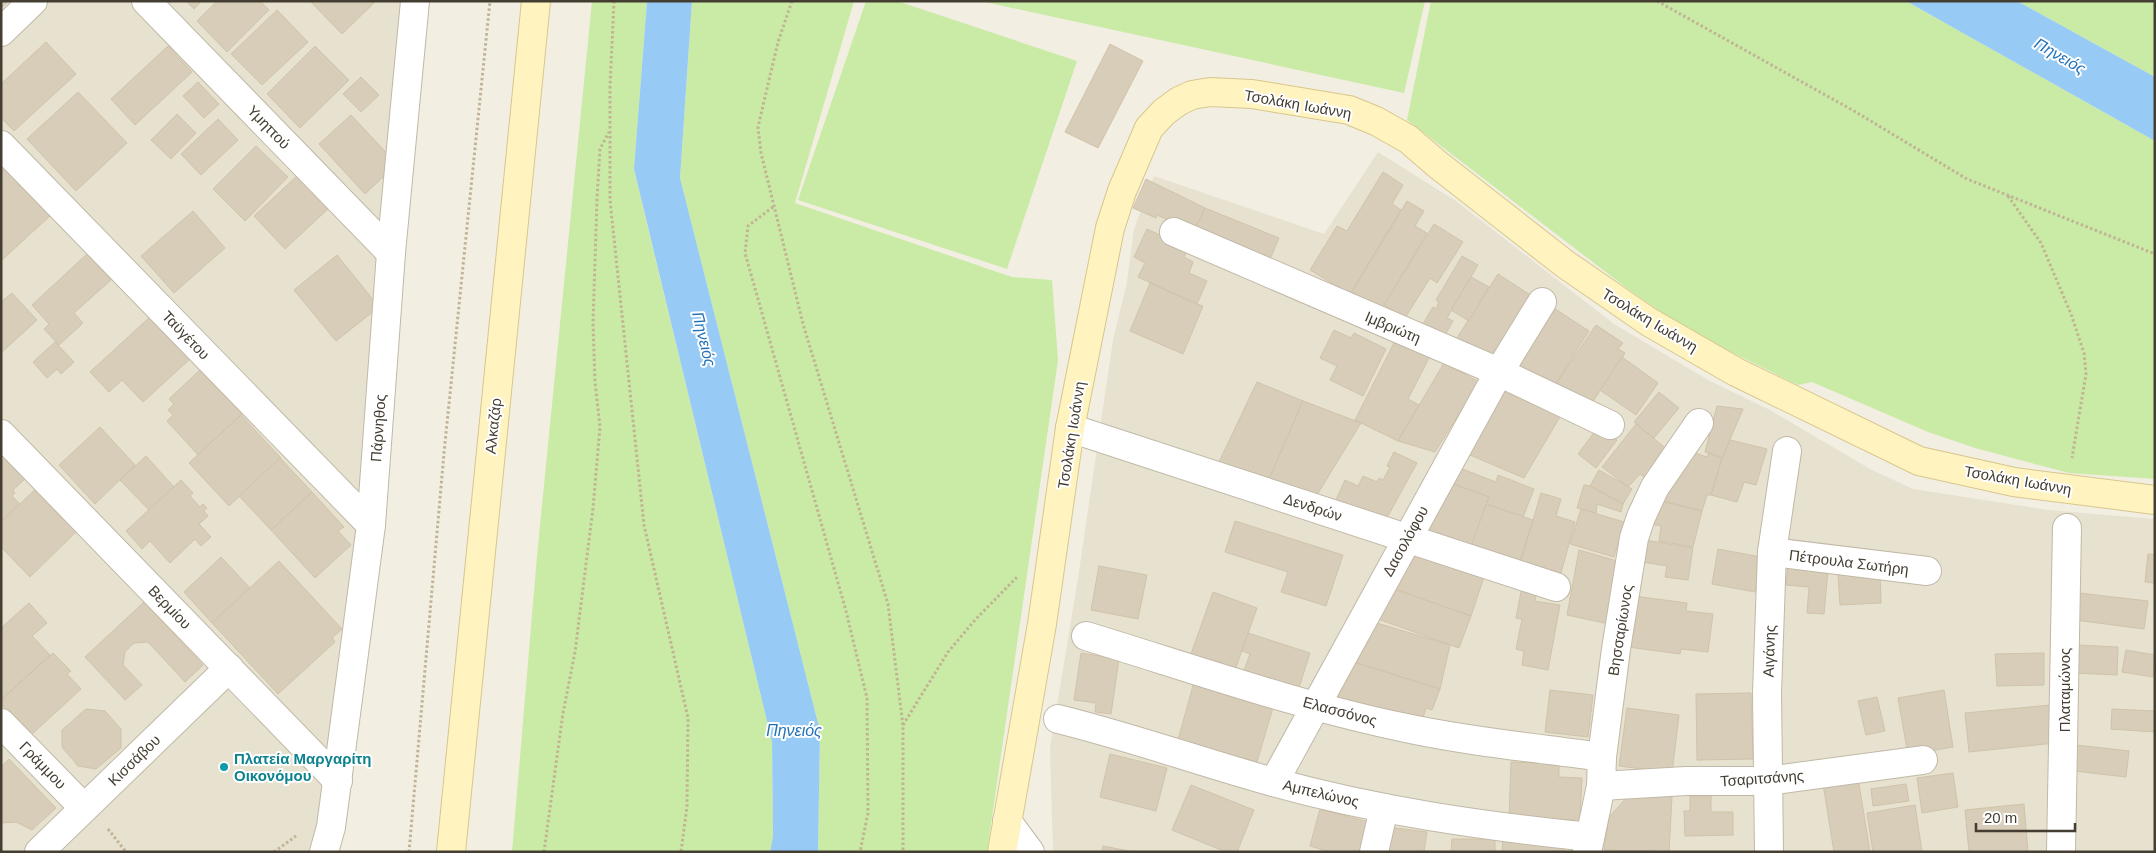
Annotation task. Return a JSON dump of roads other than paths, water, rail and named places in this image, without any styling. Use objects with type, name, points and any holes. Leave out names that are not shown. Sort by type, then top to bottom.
[{"type":"street","points":[[1,32],[33,1]]},
{"type":"street","name":"Υμηττού","points":[[146,1],[391,253]]},
{"type":"street","name":"Πάρνηθος","points":[[324,852],[331,828],[338,781],[371,526],[391,253],[415,1]]},
{"type":"street","name":"Αλκαζάρ","points":[[451,852],[536,1]]},
{"type":"street","name":"Τσολάκη Ιωάννη","points":[[1002,852],[1055,542],[1070,428],[1110,228],[1122,191],[1149,128],[1164,112],[1192,95],[1210,92],[1252,94],[1349,110],[1376,121],[1408,138],[1436,164],[1565,264],[1648,322],[1736,372],[1868,438],[1919,461],[2014,482],[2155,500]]},
{"type":"street","name":"Ταϋγέτου","points":[[1,145],[371,526]]},
{"type":"street","name":"Ιμβριώτη","points":[[1174,232],[1498,372],[1610,425]]},
{"type":"street","name":"Δασολόφου","points":[[1274,782],[1498,372],[1542,302]]},
{"type":"street","name":"Βησσαρίωνος","points":[[1588,844],[1601,786],[1602,756],[1616,649],[1634,538],[1641,517],[1655,487],[1699,423]]},
{"type":"street","name":"Δενδρών","points":[[1070,428],[1556,587]]},
{"type":"street","name":"Βερμίου","points":[[1,434],[338,781]]},
{"type":"street","name":"Αιγάνης","points":[[1769,852],[1767,781],[1772,552],[1786,450]]},
{"type":"street","name":"Πλαταμώνος","points":[[2061,852],[2067,528]]},
{"type":"street","name":"Πέτρουλα Σωτήρη","points":[[1772,552],[1927,571]]},
{"type":"street","name":"Ελασσόνος","points":[[1086,636],[1315,705],[1404,728],[1449,737],[1602,756]]},
{"type":"street","name":"Κισσάβου","points":[[39,852],[93,815],[229,668]]},
{"type":"street","name":"Αμπελώνος","points":[[1058,719],[1121,735],[1274,782],[1384,808],[1588,844]]},
{"type":"street","name":"Γράμμου","points":[[1,722],[93,815]]},
{"type":"street","name":"Τσαριτσάνης","points":[[1601,786],[1686,781],[1767,781],[1924,760]]},
{"type":"street","points":[[1374,852],[1384,808]]},
{"type":"street","points":[[1007,821],[1030,852]]},
{"type":"water","name":"Πηνειός","points":[[647,1],[692,1],[680,178],[820,731],[818,852],[770,852],[773,836],[772,742],[634,169]]},
{"type":"water","name":"Πηνειός","points":[[1906,1],[2017,1],[2155,77],[2155,141]]},
{"type":"place","name":"Πλατεία Μαργαρίτη Οικονόμου","points":[[224,767]]}]
